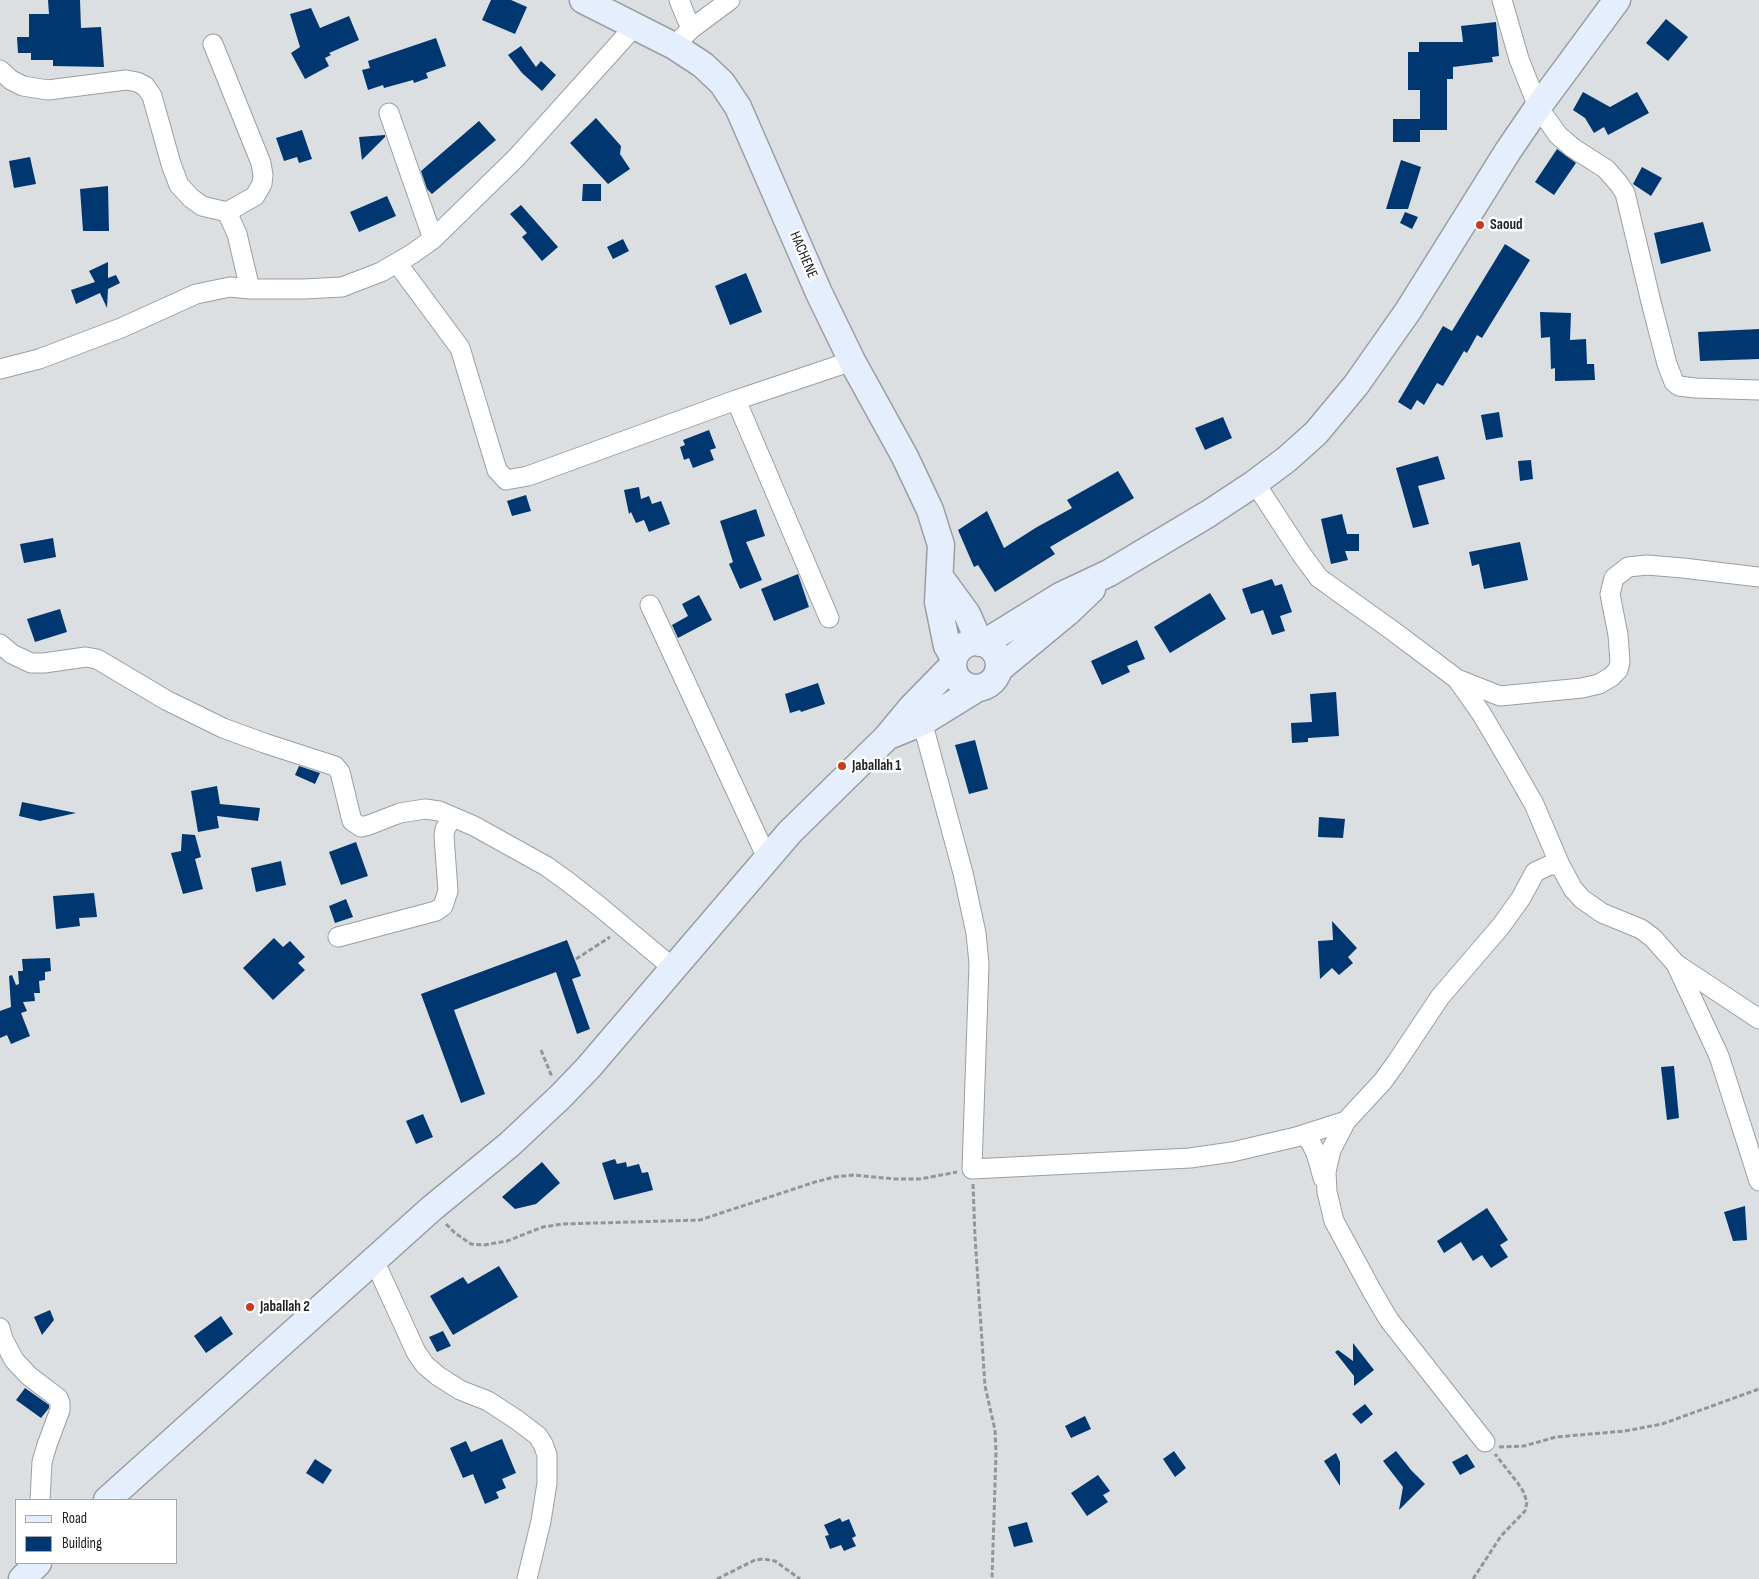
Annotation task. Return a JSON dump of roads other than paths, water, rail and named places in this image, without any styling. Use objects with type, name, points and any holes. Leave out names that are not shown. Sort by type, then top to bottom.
[{"type":"main road","name":"HACHENE","points":[[582,0],[634,27],[683,37],[703,65],[722,83],[738,107],[819,292],[852,361],[905,457],[930,510],[941,544],[938,602],[947,646],[953,662]]},
{"type":"main road","points":[[982,643],[1060,596],[1109,574],[1208,514],[1287,459],[1316,433],[1356,385],[1408,311],[1508,151],[1617,0]]},
{"type":"main road","points":[[998,669],[1068,612],[1109,574]]},
{"type":"main road","points":[[940,576],[967,614],[982,643]]},
{"type":"main road","points":[[108,1499],[374,1260],[510,1144],[560,1097],[588,1068],[790,832],[886,738],[920,712],[992,682],[998,669],[998,658],[992,649],[982,643],[972,642],[964,645],[958,651],[953,662],[920,712]]},
{"type":"main road","points":[[953,662],[954,673],[963,684],[970,688],[978,688]]},
{"type":"main road","points":[[22,1579],[37,1564]]},
{"type":"street","points":[[679,0],[683,37]]},
{"type":"street","points":[[683,37],[730,0]]},
{"type":"street","points":[[1502,0],[1519,59],[1538,107],[1558,135],[1573,148],[1606,170],[1619,184],[1624,193],[1667,364],[1674,382],[1679,386],[1695,388],[1759,390]]},
{"type":"street","points":[[0,370],[48,356],[120,328],[196,294],[230,287],[304,289],[342,287],[381,272],[433,239],[516,158],[634,27]]},
{"type":"street","points":[[0,70],[11,80],[23,86],[48,90],[126,80],[145,86],[152,96],[171,164],[179,185],[191,198],[202,206],[227,212],[255,196],[262,184],[262,174],[261,163],[213,44]]},
{"type":"street","points":[[389,113],[433,239]]},
{"type":"street","points":[[227,212],[236,234],[250,289]]},
{"type":"street","points":[[397,263],[460,348],[497,470],[506,480],[528,476],[736,400],[852,361]]},
{"type":"street","points":[[736,400],[829,618]]},
{"type":"street","points":[[1255,483],[1319,578],[1457,679],[1500,696],[1582,688],[1600,684],[1618,670],[1620,662],[1618,635],[1610,594],[1614,578],[1628,567],[1647,565],[1759,577]]},
{"type":"street","points":[[650,605],[767,858]]},
{"type":"street","points":[[0,644],[12,654],[31,662],[86,657],[97,659],[166,700],[223,728],[334,766],[340,772],[352,821],[361,827],[369,826],[410,810],[424,809],[439,811],[474,826],[546,866],[599,906],[673,968]]},
{"type":"street","points":[[1457,679],[1496,737],[1534,804],[1560,865],[1573,890],[1582,899],[1602,912],[1641,929],[1653,938],[1676,964],[1759,1019]]},
{"type":"street","points":[[920,712],[963,873],[979,964],[972,1169],[1190,1158],[1232,1152],[1302,1135],[1346,1121]]},
{"type":"street","points":[[338,937],[436,910],[443,906],[448,891],[444,836],[445,828],[453,817]]},
{"type":"street","points":[[1327,1192],[1328,1161],[1331,1150],[1346,1121],[1383,1081],[1440,997],[1501,926],[1521,898],[1536,872],[1541,850],[1543,826]]},
{"type":"street","points":[[1536,872],[1550,865],[1560,865]]},
{"type":"street","points":[[1676,964],[1719,1056],[1759,1181]]},
{"type":"street","points":[[1302,1135],[1310,1141],[1316,1153],[1334,1221],[1339,1232],[1389,1320],[1485,1442]]},
{"type":"street","points":[[374,1260],[416,1352],[425,1365],[460,1390],[488,1401],[517,1420],[538,1436],[543,1444],[547,1455],[547,1483],[541,1521],[527,1579]]},
{"type":"street","points":[[0,1328],[3,1339],[14,1360],[29,1376],[58,1398],[60,1403],[60,1410],[42,1462],[40,1499]]},
{"type":"place","name":"Saoud","points":[[1480,225]]},
{"type":"place","name":"Jaballah 1","points":[[842,766]]},
{"type":"place","name":"Jaballah 2","points":[[250,1307]]}]
